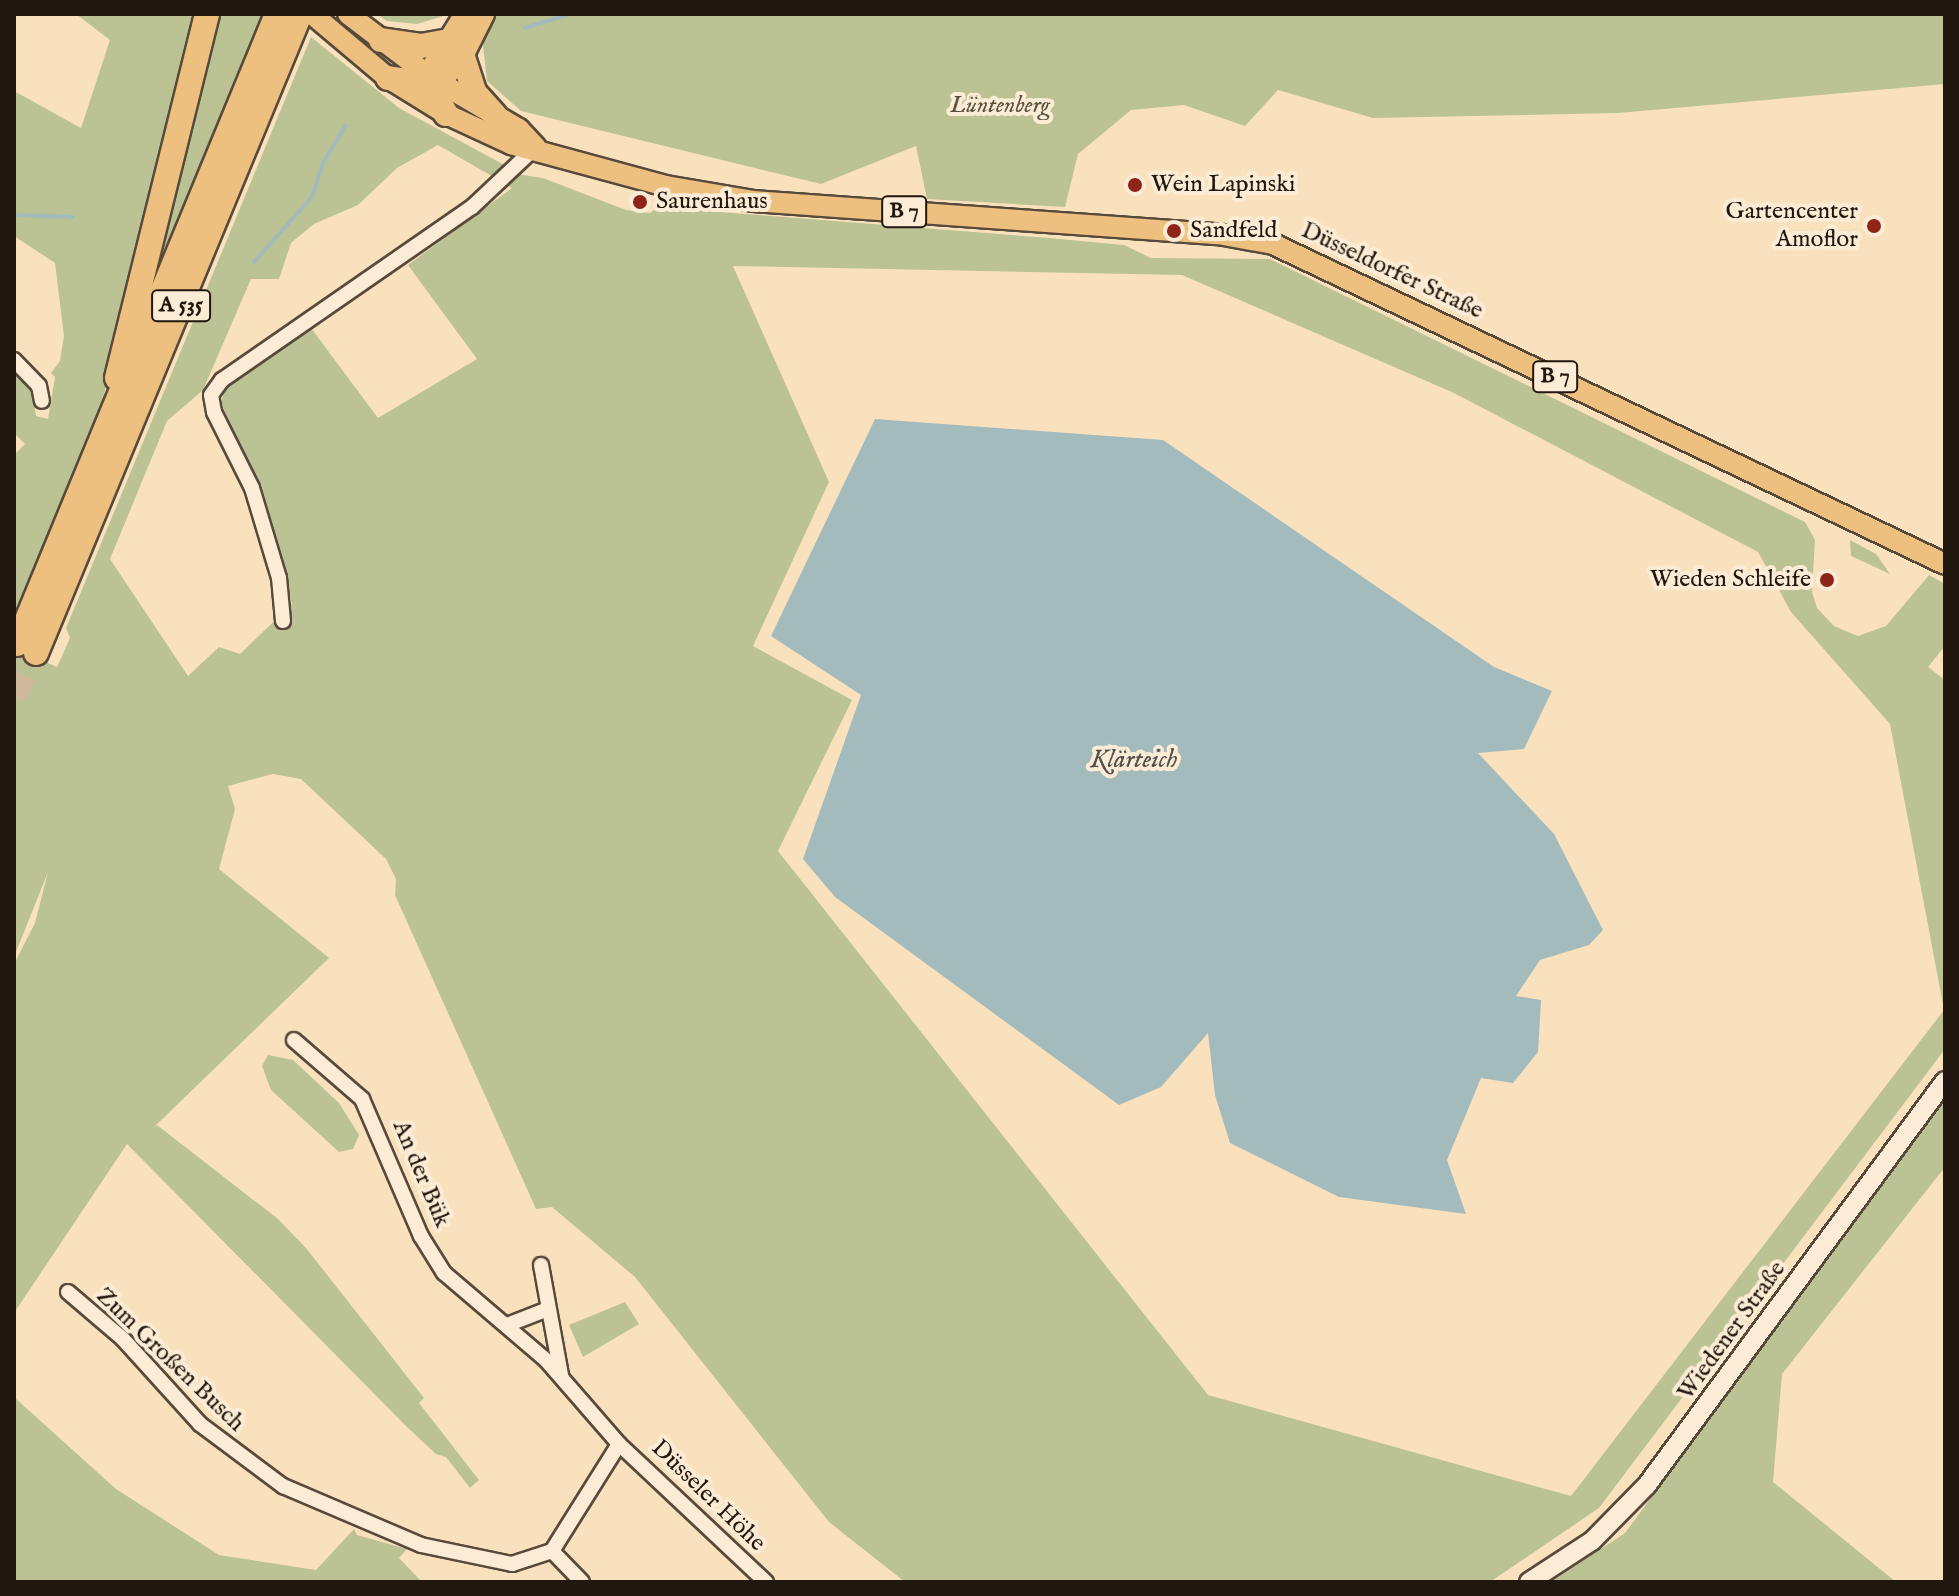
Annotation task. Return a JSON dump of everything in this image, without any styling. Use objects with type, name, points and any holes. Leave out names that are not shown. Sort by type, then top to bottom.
[{"type":"highway","points":[[108,432],[207,14]]},
{"type":"highway","name":"A 535","points":[[273,24],[108,432],[26,648],[300,14]]},
{"type":"highway","points":[[388,78],[418,83],[450,71],[467,14]]},
{"type":"highway","points":[[456,48],[482,14]]},
{"type":"highway","points":[[381,40],[456,48]]},
{"type":"highway","points":[[456,48],[474,92],[495,115]]},
{"type":"highway","points":[[432,78],[433,92],[446,114]]},
{"type":"main road","name":"Düsseldorfer Straße","points":[[312,14],[388,78],[446,114],[511,144],[536,147],[618,174],[727,197],[1218,234],[1273,244],[1945,564]]},
{"type":"main road","name":"Düsseldorfer Straße","points":[[348,14],[432,78],[519,129],[536,147]]},
{"type":"main road","name":"Wiedener Straße","points":[[1529,1582],[1592,1541],[1647,1485],[1945,1081]]},
{"type":"street","points":[[283,621],[279,578],[252,488],[214,412],[211,395],[222,380],[472,207],[536,147]]},
{"type":"street","points":[[14,360],[39,386],[42,401]]},
{"type":"street","name":"An der Bük","points":[[294,1040],[362,1099],[435,1259],[457,1287],[507,1325],[561,1375],[619,1444]]},
{"type":"street","name":"An der Bük","points":[[541,1265],[561,1375]]},
{"type":"street","name":"Zum Großen Busch","points":[[68,1292],[123,1339],[200,1424],[283,1486],[421,1545],[512,1564],[552,1551]]},
{"type":"street","points":[[507,1325],[548,1309]]},
{"type":"street","points":[[582,1582],[552,1551],[619,1444]]},
{"type":"street","name":"Düsseler Höhe","points":[[619,1444],[766,1582]]},
{"type":"green space","points":[[76,14],[203,14],[91,444],[14,615],[14,455],[25,444],[14,433],[14,364],[30,382],[36,416],[48,419],[55,377],[51,373],[60,361],[64,336],[55,263],[14,236],[14,91],[81,128],[110,40]]},
{"type":"green space","points":[[215,14],[262,14],[129,354]]},
{"type":"green space","points":[[377,14],[450,14],[417,24],[387,21]]},
{"type":"green space","name":"Lüntenberg","points":[[497,14],[1945,14],[1945,84],[1618,113],[1373,118],[1278,90],[1245,126],[1184,105],[1131,110],[1078,154],[1065,207],[927,199],[916,146],[821,184],[521,111],[487,81],[482,36]]},
{"type":"green space","points":[[311,37],[399,108],[523,175],[543,178],[626,210],[650,213],[658,207],[1049,238],[1124,245],[1151,258],[1270,259],[1805,522],[1815,540],[1812,592],[1817,608],[1834,626],[1858,636],[1886,626],[1929,575],[1945,584],[1945,646],[1928,667],[1945,680],[1945,1049],[1599,1508],[1490,1582],[905,1582],[829,1522],[635,1277],[552,1207],[536,1209],[395,895],[396,879],[386,859],[301,779],[273,774],[228,786],[235,809],[219,869],[329,958],[153,1128],[157,1125],[278,1219],[306,1248],[424,1398],[419,1403],[479,1480],[470,1488],[446,1457],[436,1454],[407,1427],[127,1144],[14,1313],[14,964],[35,923],[48,872],[14,957],[14,648],[57,667],[70,638],[66,628]],"holes":[[[438,145],[512,188],[408,265],[477,359],[378,418],[311,328],[226,386],[221,403],[260,490],[292,604],[240,654],[219,647],[188,676],[110,559],[167,421],[203,390],[251,279],[279,279],[291,243],[314,224],[358,205],[397,168]],[[733,266],[1182,275],[1454,393],[1758,552],[1791,612],[1890,724],[1944,1010],[1571,1496],[1208,1395],[778,851],[852,700],[753,646],[829,482]]]},
{"type":"green space","points":[[1850,540],[1876,554],[1890,574],[1851,556]]},
{"type":"green space","points":[[268,1055],[293,1060],[339,1103],[359,1135],[353,1149],[339,1152],[271,1090],[262,1066]]},
{"type":"green space","points":[[1945,1099],[1945,1167],[1782,1374],[1773,1482],[1896,1582],[1551,1582],[1625,1533]]},
{"type":"green space","points":[[625,1302],[639,1324],[583,1357],[569,1325]]},
{"type":"green space","points":[[14,1397],[116,1489],[219,1555],[316,1570],[354,1529],[357,1535],[407,1549],[399,1558],[422,1582],[14,1582]]},
{"type":"water","name":"Klärteich","points":[[875,419],[1163,440],[1494,667],[1552,691],[1524,749],[1478,753],[1554,834],[1603,930],[1589,945],[1540,960],[1516,996],[1541,1000],[1538,1052],[1513,1083],[1481,1078],[1447,1160],[1466,1214],[1339,1197],[1230,1143],[1215,1095],[1208,1033],[1161,1087],[1119,1105],[835,897],[803,859],[861,695],[771,636]]},
{"type":"waterway","points":[[525,28],[569,14]]},
{"type":"waterway","points":[[254,262],[312,197],[323,163],[346,125]]},
{"type":"waterway","points":[[14,215],[73,217]]},
{"type":"tunnel","points":[[14,697],[36,653]]},
{"type":"place","name":"Wein Lapinski","points":[[1135,185]]},
{"type":"place","name":"Saurenhaus","points":[[640,202]]},
{"type":"place","name":"Gartencenter Amoflor","points":[[1874,226]]},
{"type":"place","name":"Sandfeld","points":[[1174,231]]},
{"type":"place","name":"Wieden Schleife","points":[[1827,580]]}]
